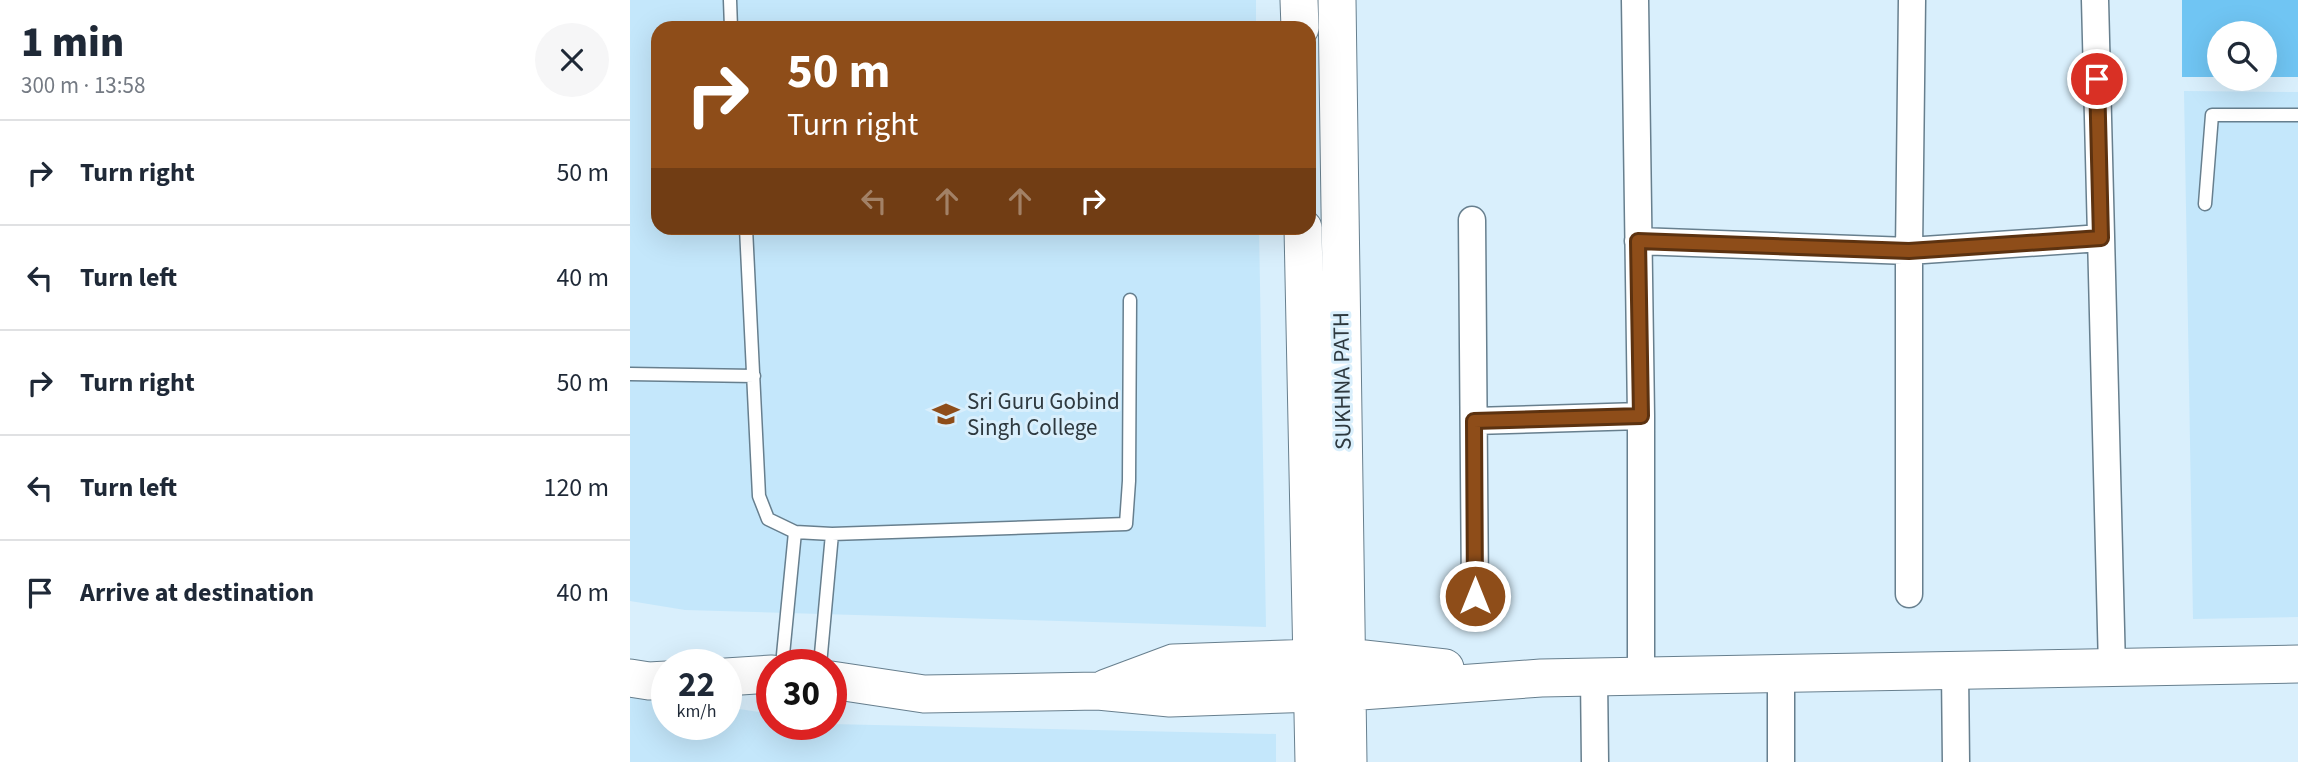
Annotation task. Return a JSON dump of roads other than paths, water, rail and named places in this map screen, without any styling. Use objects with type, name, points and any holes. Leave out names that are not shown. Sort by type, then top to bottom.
[{"type":"street","points":[[1299,0],[1300,21]]},
{"type":"street","name":"SUKHNA PATH","points":[[1314,762],[1329,675],[1337,0]]},
{"type":"street","points":[[1634,0],[1641,416],[1641,677]]},
{"type":"street","points":[[1909,594],[1912,0]]},
{"type":"street","points":[[2095,0],[2112,668]]},
{"type":"street","points":[[1472,220],[1475,596]]},
{"type":"street","name":"SUKHNA PATH","points":[[1303,235],[1329,675],[1348,762]]},
{"type":"street","points":[[1638,241],[1909,251],[2101,238]]},
{"type":"street","points":[[1474,421],[1641,416]]},
{"type":"street","points":[[847,682],[924,694],[1098,691],[1173,663],[1329,675],[1541,678],[2298,664]]},
{"type":"street","points":[[1955,671],[1956,762]]},
{"type":"street","points":[[1780,674],[1781,762]]},
{"type":"street","points":[[1594,677],[1594,762]]},
{"type":"street","points":[[630,678],[651,681]]},
{"type":"lane","points":[[730,0],[732,21]]},
{"type":"lane","points":[[2205,204],[2212,115],[2298,115]]},
{"type":"lane","points":[[746,235],[759,496],[768,519],[795,531],[832,534],[1126,524],[1129,481],[1130,300]]},
{"type":"lane","points":[[630,374],[754,376]]},
{"type":"lane","points":[[784,649],[795,531]]},
{"type":"lane","points":[[821,649],[832,534]]},
{"type":"place","name":"Sri Guru Gobind Singh College","points":[[946,414]]}]
